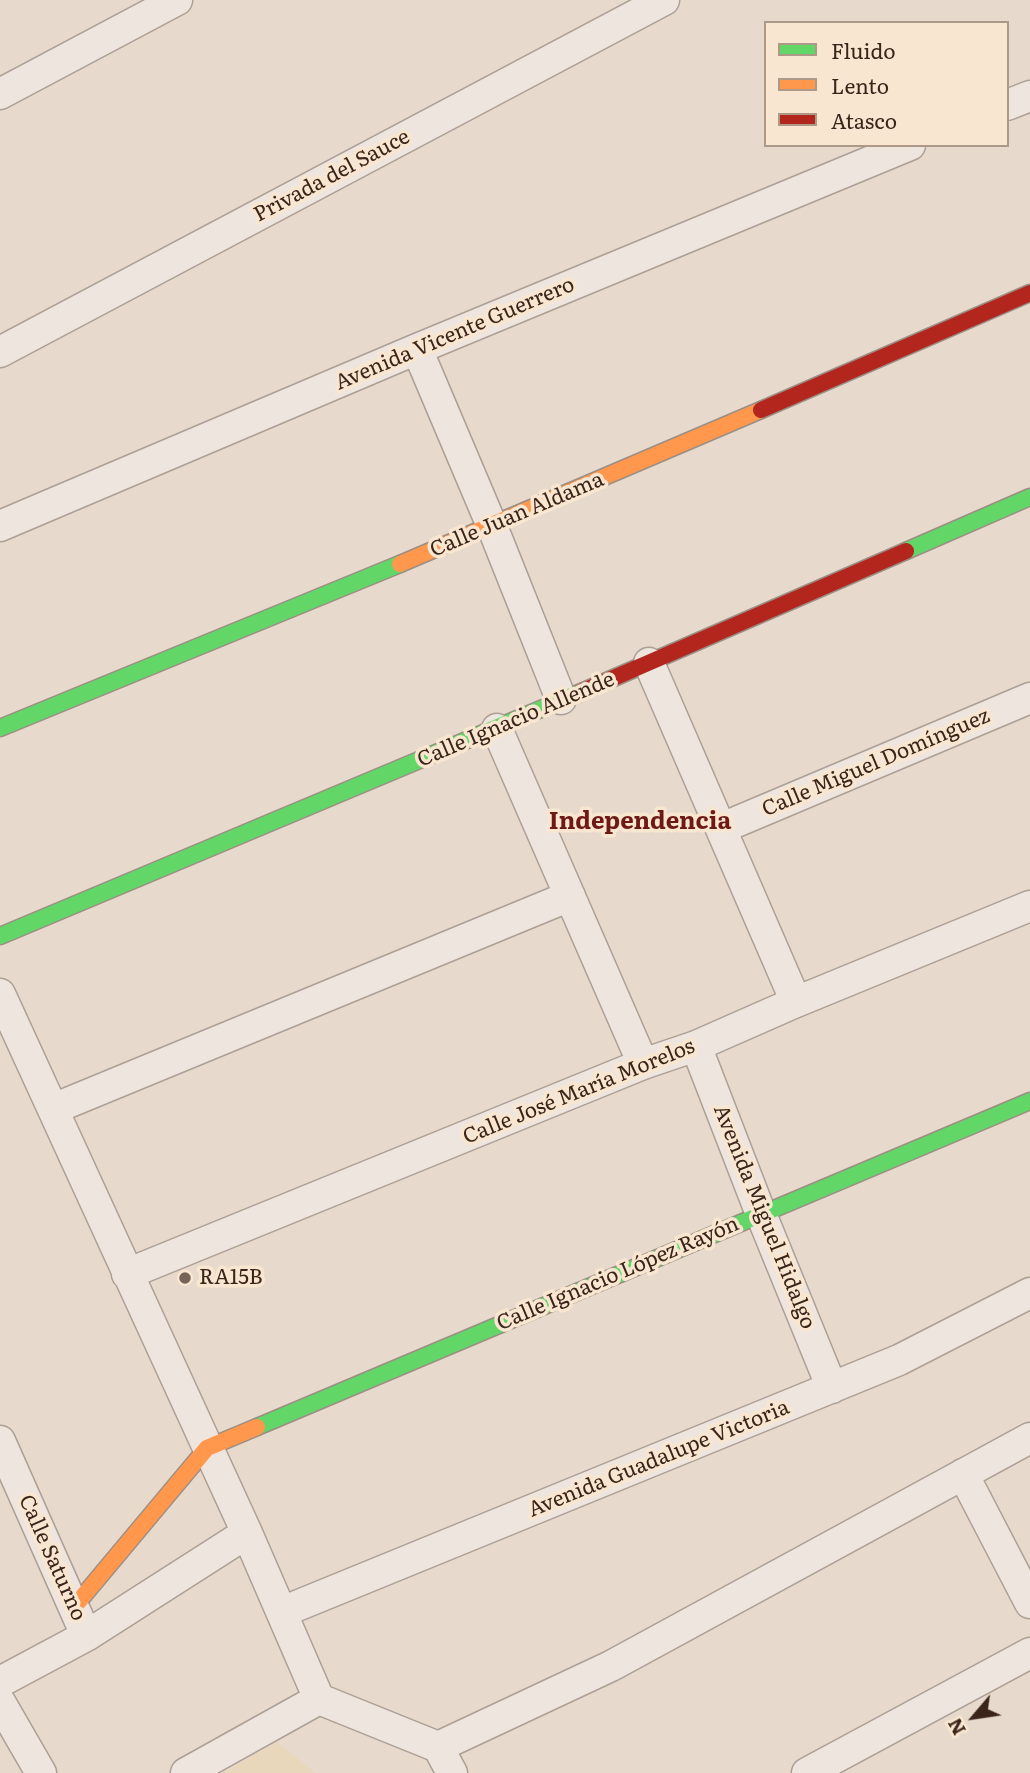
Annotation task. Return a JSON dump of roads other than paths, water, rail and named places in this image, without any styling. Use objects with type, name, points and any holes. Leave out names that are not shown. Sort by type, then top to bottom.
[{"type":"street","points":[[0,94],[177,0]]},
{"type":"street","name":"Privada del Sauce","points":[[0,352],[664,0]]},
{"type":"street","points":[[1009,104],[1030,96]]},
{"type":"street","name":"Avenida Vicente Guerrero","points":[[0,526],[417,349],[906,147]]},
{"type":"street","name":"Calle Juan Aldama","points":[[0,728],[492,526],[1030,293]]},
{"type":"street","points":[[417,349],[561,699]]},
{"type":"street","name":"Calle Ignacio Allende","points":[[0,936],[497,729],[1030,497]]},
{"type":"street","points":[[649,663],[796,1002]]},
{"type":"street","name":"Calle Miguel Domínguez","points":[[722,828],[1030,698]]},
{"type":"street","points":[[497,729],[643,1065]]},
{"type":"street","points":[[53,1110],[570,896]]},
{"type":"street","name":"Calle José María Morelos","points":[[127,1274],[696,1046],[1030,906]]},
{"type":"street","points":[[0,994],[247,1533],[320,1699],[445,1760],[611,1666],[1030,1438]]},
{"type":"street","name":"Avenida Miguel Hidalgo","points":[[696,1046],[832,1388]]},
{"type":"street","name":"Calle Ignacio López Rayón","points":[[207,1448],[1030,1101]]},
{"type":"street","name":"Avenida Guadalupe Victoria","points":[[282,1612],[899,1360],[1030,1293]]},
{"type":"street","points":[[74,1607],[207,1448]]},
{"type":"street","name":"Calle Saturno","points":[[3,1456],[86,1636]]},
{"type":"street","points":[[963,1474],[1030,1603]]},
{"type":"street","points":[[0,1682],[86,1636],[247,1533]]},
{"type":"street","points":[[807,1773],[1030,1653]]},
{"type":"street","points":[[186,1773],[320,1699]]},
{"type":"street","points":[[0,1702],[41,1773]]},
{"type":"place","name":"RA15B","points":[[185,1278]]},
{"type":"district","name":"Independencia","points":[[640,822]]}]
